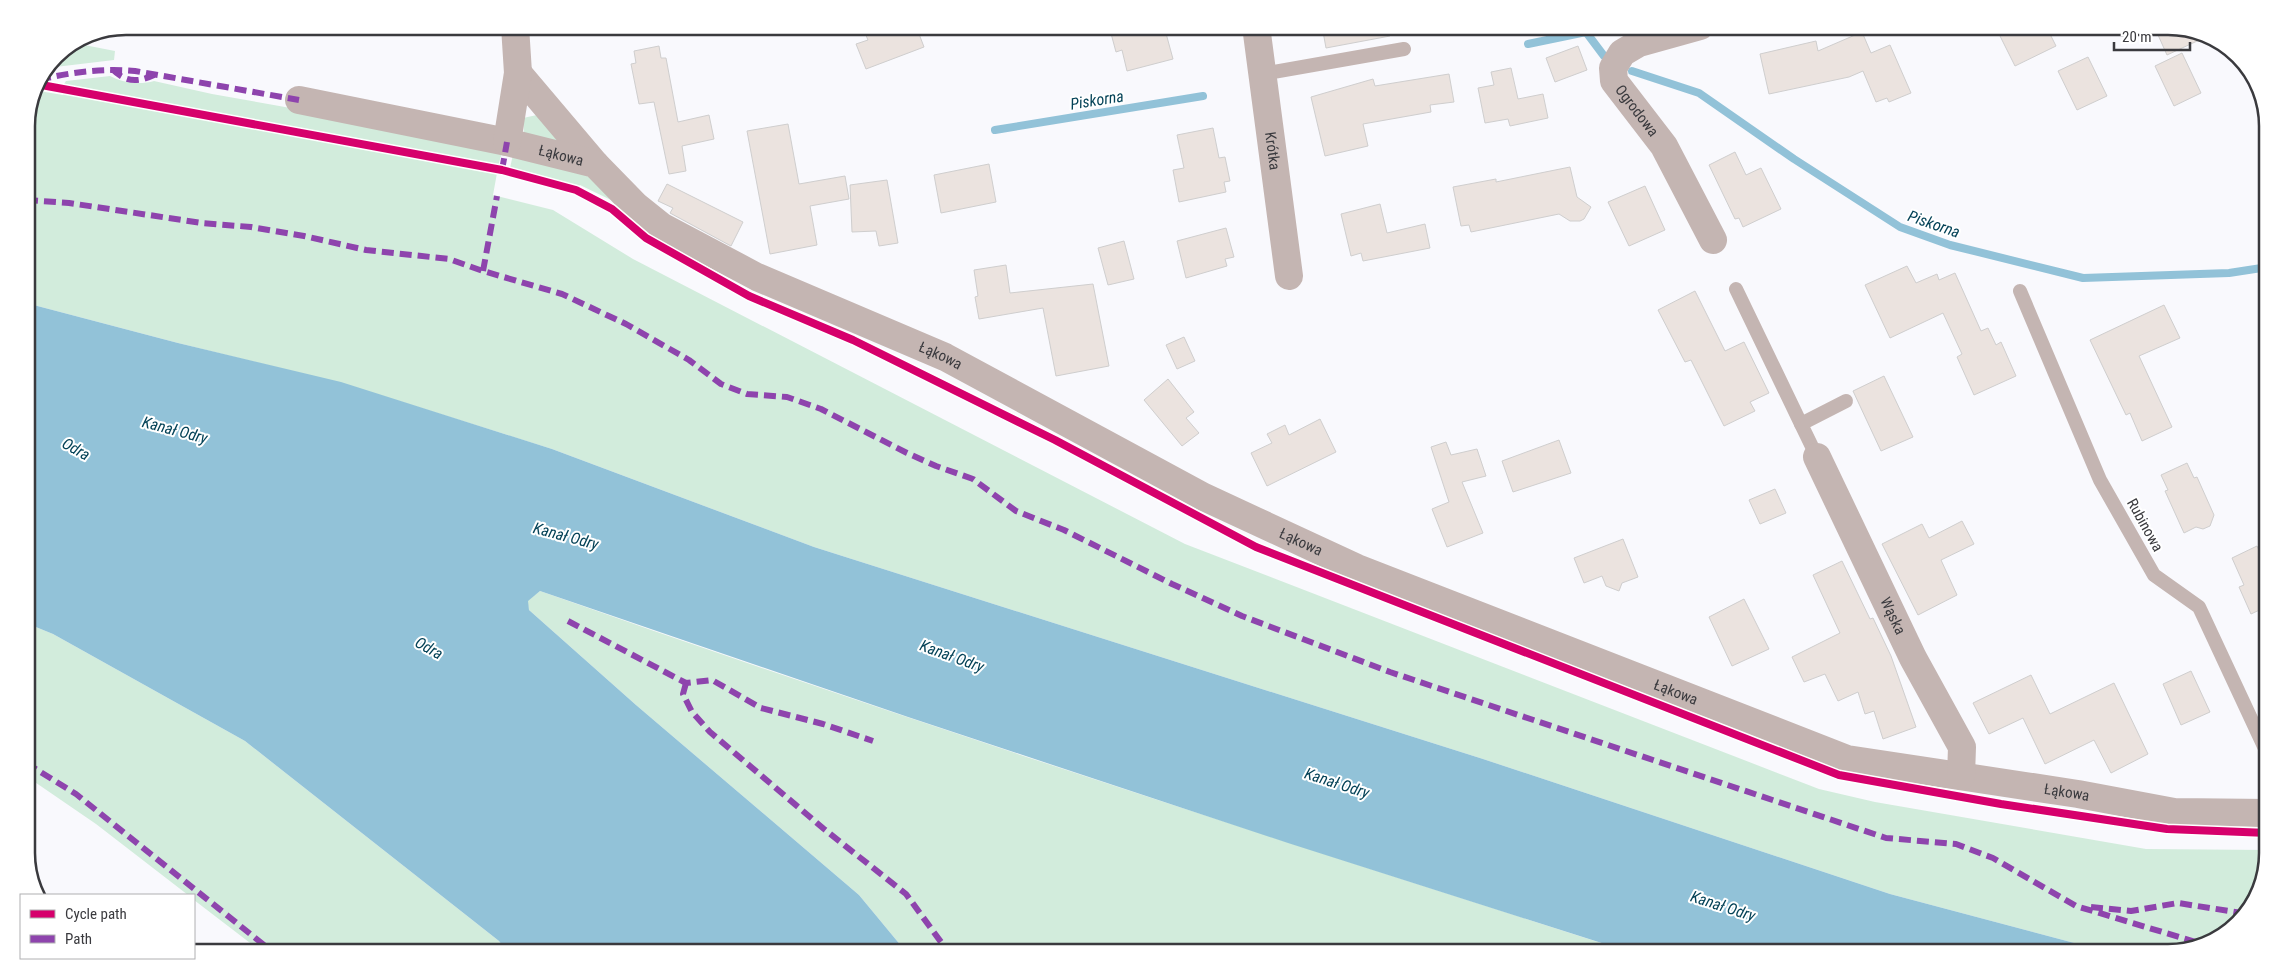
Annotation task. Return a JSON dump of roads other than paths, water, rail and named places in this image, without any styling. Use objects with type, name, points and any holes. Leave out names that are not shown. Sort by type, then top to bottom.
[{"type":"street","points":[[507,142],[518,73],[516,35]]},
{"type":"street","name":"Krótka","points":[[1257,35],[1289,276]]},
{"type":"street","name":"Ogrodowa","points":[[1668,35],[1639,43],[1622,53],[1612,68],[1614,81],[1664,146],[1713,240]]},
{"type":"street","points":[[518,73],[595,164]]},
{"type":"street","name":"Łąkowa","points":[[299,100],[507,142],[595,164],[636,206],[661,226],[757,278],[945,357],[1204,498],[1357,568],[1848,760],[2078,794],[2174,812],[2259,813]]},
{"type":"street","name":"Wąska","points":[[1818,457],[1913,658],[1962,747],[1961,776]]},
{"type":"lane","points":[[1262,74],[1404,49]]},
{"type":"lane","points":[[1736,289],[1818,457]]},
{"type":"lane","name":"Rubinowa","points":[[2020,291],[2100,480],[2154,576],[2199,607],[2259,736]]},
{"type":"lane","points":[[1802,424],[1846,401]]},
{"type":"water","points":[[35,305],[178,343],[341,382],[552,449],[814,547],[1483,759],[1890,894],[2078,944],[1605,944],[1288,843],[908,717],[540,591],[528,601],[529,610],[636,705],[859,895],[900,944],[501,944],[245,741],[53,634],[35,627]]},
{"type":"waterway","name":"Piskorna","points":[[1528,44],[1572,35]]},
{"type":"waterway","name":"Piskorna","points":[[1588,35],[1604,56]]},
{"type":"waterway","name":"Piskorna","points":[[1632,71],[1699,93],[1794,159],[1900,227],[1950,245],[2083,278],[2229,273],[2259,268]]},
{"type":"waterway","name":"Piskorna","points":[[995,130],[1203,96]]},
{"type":"water label","name":"Kanał Odry","points":[[175,430]]},
{"type":"water label","name":"Odra","points":[[76,449]]},
{"type":"water label","name":"Kanał Odry","points":[[566,536]]},
{"type":"water label","name":"Odra","points":[[429,648]]},
{"type":"water label","name":"Kanał Odry","points":[[952,656]]},
{"type":"water label","name":"Kanał Odry","points":[[1337,783]]},
{"type":"water label","name":"Kanał Odry","points":[[1723,906]]}]
